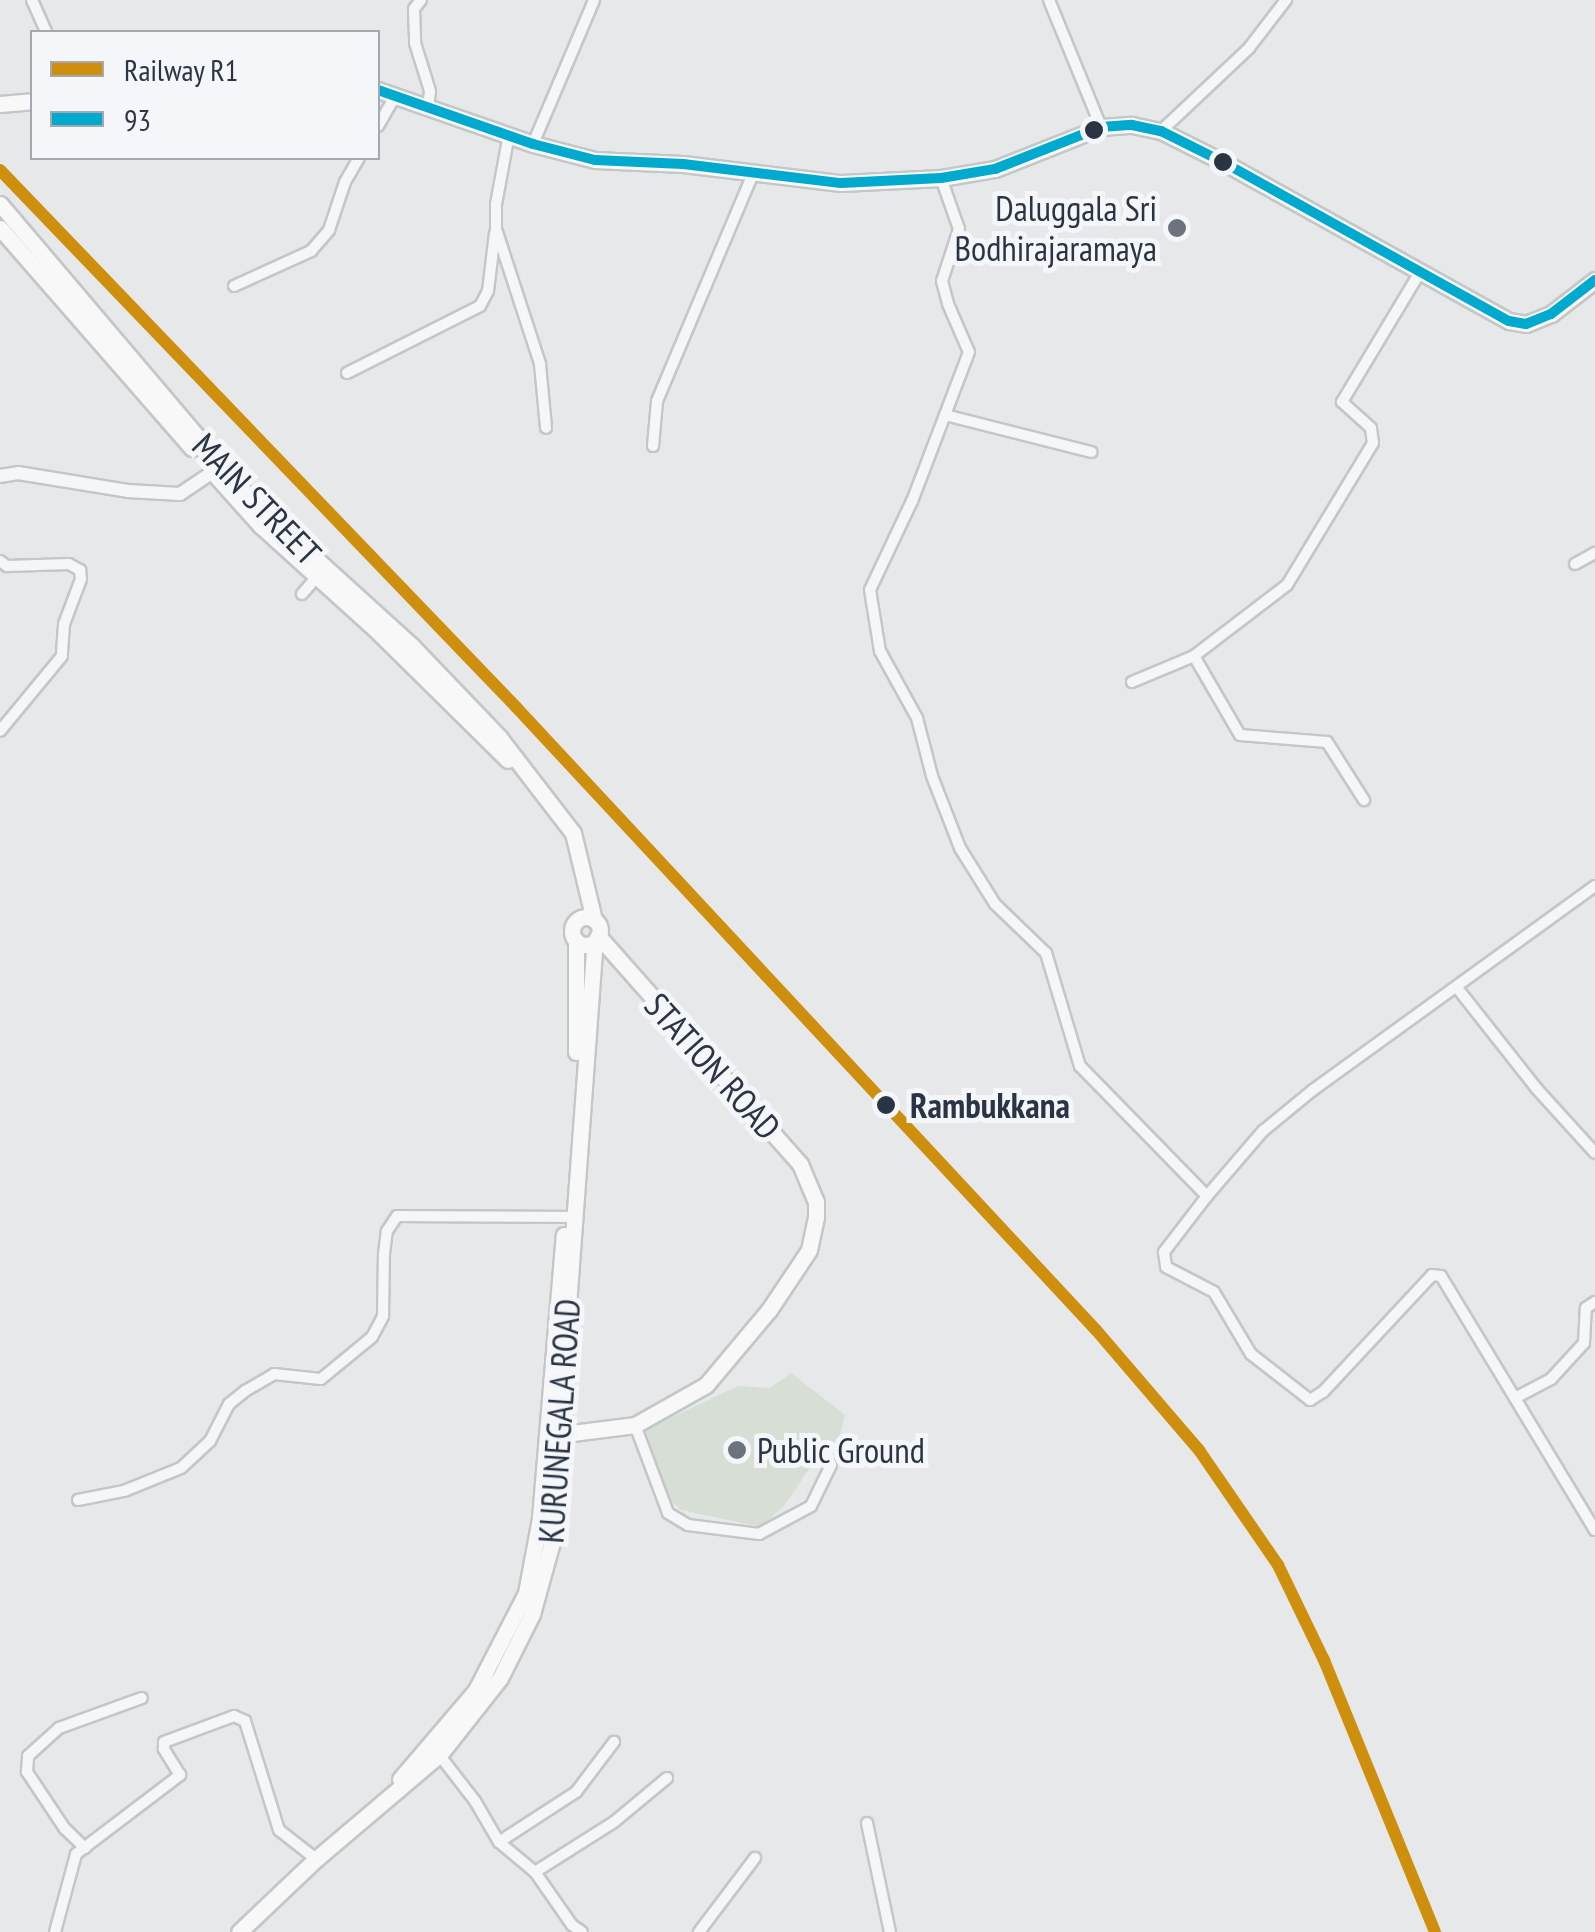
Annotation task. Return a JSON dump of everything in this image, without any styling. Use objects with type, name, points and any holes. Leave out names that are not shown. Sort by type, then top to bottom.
[{"type":"main road","points":[[380,91],[533,144],[595,160],[683,164],[841,182],[941,178],[995,168],[1101,127],[1132,126],[1161,131],[1508,320],[1526,324],[1551,314],[1595,280]]},
{"type":"main road","points":[[0,104],[30,101]]},
{"type":"main road","name":"MAIN STREET","points":[[0,204],[261,526],[530,779]]},
{"type":"main road","name":"MAIN STREET","points":[[0,228],[217,470],[412,646],[498,738],[573,833],[596,932],[572,1209]]},
{"type":"main road","name":"MAIN STREET","points":[[576,941],[572,931],[584,878]]},
{"type":"main road","points":[[576,921],[596,932]]},
{"type":"main road","points":[[572,1209],[576,941],[596,932]]},
{"type":"main road","name":"STATION ROAD","points":[[596,932],[782,1141],[800,1164],[816,1202],[809,1250],[723,1370],[706,1385],[635,1425]]},
{"type":"main road","name":"KURUNEGALA ROAD","points":[[239,1932],[435,1750],[500,1678],[532,1614],[552,1542],[572,1209]]},
{"type":"main road","points":[[556,1435],[635,1425]]},
{"type":"street","points":[[32,0],[45,30]]},
{"type":"street","points":[[421,0],[414,9],[415,43],[430,91],[428,107]]},
{"type":"street","points":[[533,144],[594,0]]},
{"type":"street","points":[[1049,0],[1101,127]]},
{"type":"street","points":[[1161,131],[1249,48],[1286,0]]},
{"type":"street","points":[[380,122],[395,96]]},
{"type":"street","points":[[347,373],[480,306],[488,292],[508,134]]},
{"type":"street","points":[[234,286],[311,251],[329,230],[345,182],[358,160]]},
{"type":"street","points":[[653,446],[657,401],[754,174]]},
{"type":"street","points":[[941,178],[959,229],[942,280],[948,304],[970,352],[912,501],[870,590],[880,650],[917,718],[932,776],[960,848],[996,904],[1046,953],[1080,1066],[1207,1196]]},
{"type":"street","points":[[496,228],[540,364],[546,428]]},
{"type":"street","points":[[1132,682],[1194,656],[1288,585],[1374,434],[1342,402],[1345,392],[1420,272]]},
{"type":"street","points":[[945,415],[1092,452]]},
{"type":"street","points":[[0,476],[18,473],[128,492],[180,494],[217,470]]},
{"type":"street","points":[[1575,564],[1595,553]]},
{"type":"street","points":[[0,561],[7,566],[69,564],[80,570],[80,578],[64,624],[62,656],[0,731]]},
{"type":"street","points":[[302,594],[317,578]]},
{"type":"street","points":[[1194,656],[1240,735],[1327,742],[1364,800]]},
{"type":"street","points":[[1595,886],[1263,1131],[1164,1252],[1166,1267],[1214,1292],[1251,1354],[1310,1400],[1432,1275],[1441,1276],[1595,1530]]},
{"type":"street","points":[[1458,988],[1536,1090],[1595,1153]]},
{"type":"street","points":[[78,1500],[124,1491],[181,1468],[210,1441],[229,1404],[245,1391],[274,1374],[321,1379],[372,1338],[383,1316],[387,1230],[397,1216],[572,1209]]},
{"type":"street","points":[[1515,1398],[1550,1379],[1584,1343],[1586,1308],[1595,1302]]},
{"type":"street","points":[[635,1425],[668,1513],[688,1524],[759,1534],[811,1506],[831,1465]]},
{"type":"street","points":[[85,1848],[64,1829],[27,1772],[28,1756],[59,1728],[142,1698]]},
{"type":"street","points":[[56,1932],[76,1854],[180,1775],[164,1750],[164,1742],[234,1716],[245,1722],[279,1830],[316,1859]]},
{"type":"street","points":[[499,1842],[576,1792],[614,1742]]},
{"type":"street","points":[[435,1750],[499,1842],[535,1872],[572,1925],[582,1932]]},
{"type":"street","points":[[535,1872],[614,1822],[667,1778]]},
{"type":"street","points":[[868,1824],[890,1932]]},
{"type":"street","points":[[700,1932],[755,1858]]},
{"type":"shaded area","name":"Public Ground","points":[[791,1373],[845,1415],[836,1451],[822,1450],[784,1506],[761,1527],[681,1510],[670,1500],[645,1430],[738,1386],[770,1388]]},
{"type":"rail line","name":"R1","points":[[0,170],[516,707],[1096,1330],[1199,1450],[1278,1565],[1324,1660],[1435,1932]]},
{"type":"transit line","name":"93","points":[[380,91],[533,144],[595,160],[683,164],[841,183],[941,178],[995,169],[1101,127],[1132,125],[1161,131],[1223,162],[1509,321],[1526,324],[1551,314],[1595,280]]},
{"type":"place","name":"Daluggala Sri Bodhirajaramaya","points":[[1177,228]]},
{"type":"place","name":"Rambukkana","points":[[886,1105]]},
{"type":"place","name":"Public Ground","points":[[737,1450]]}]
